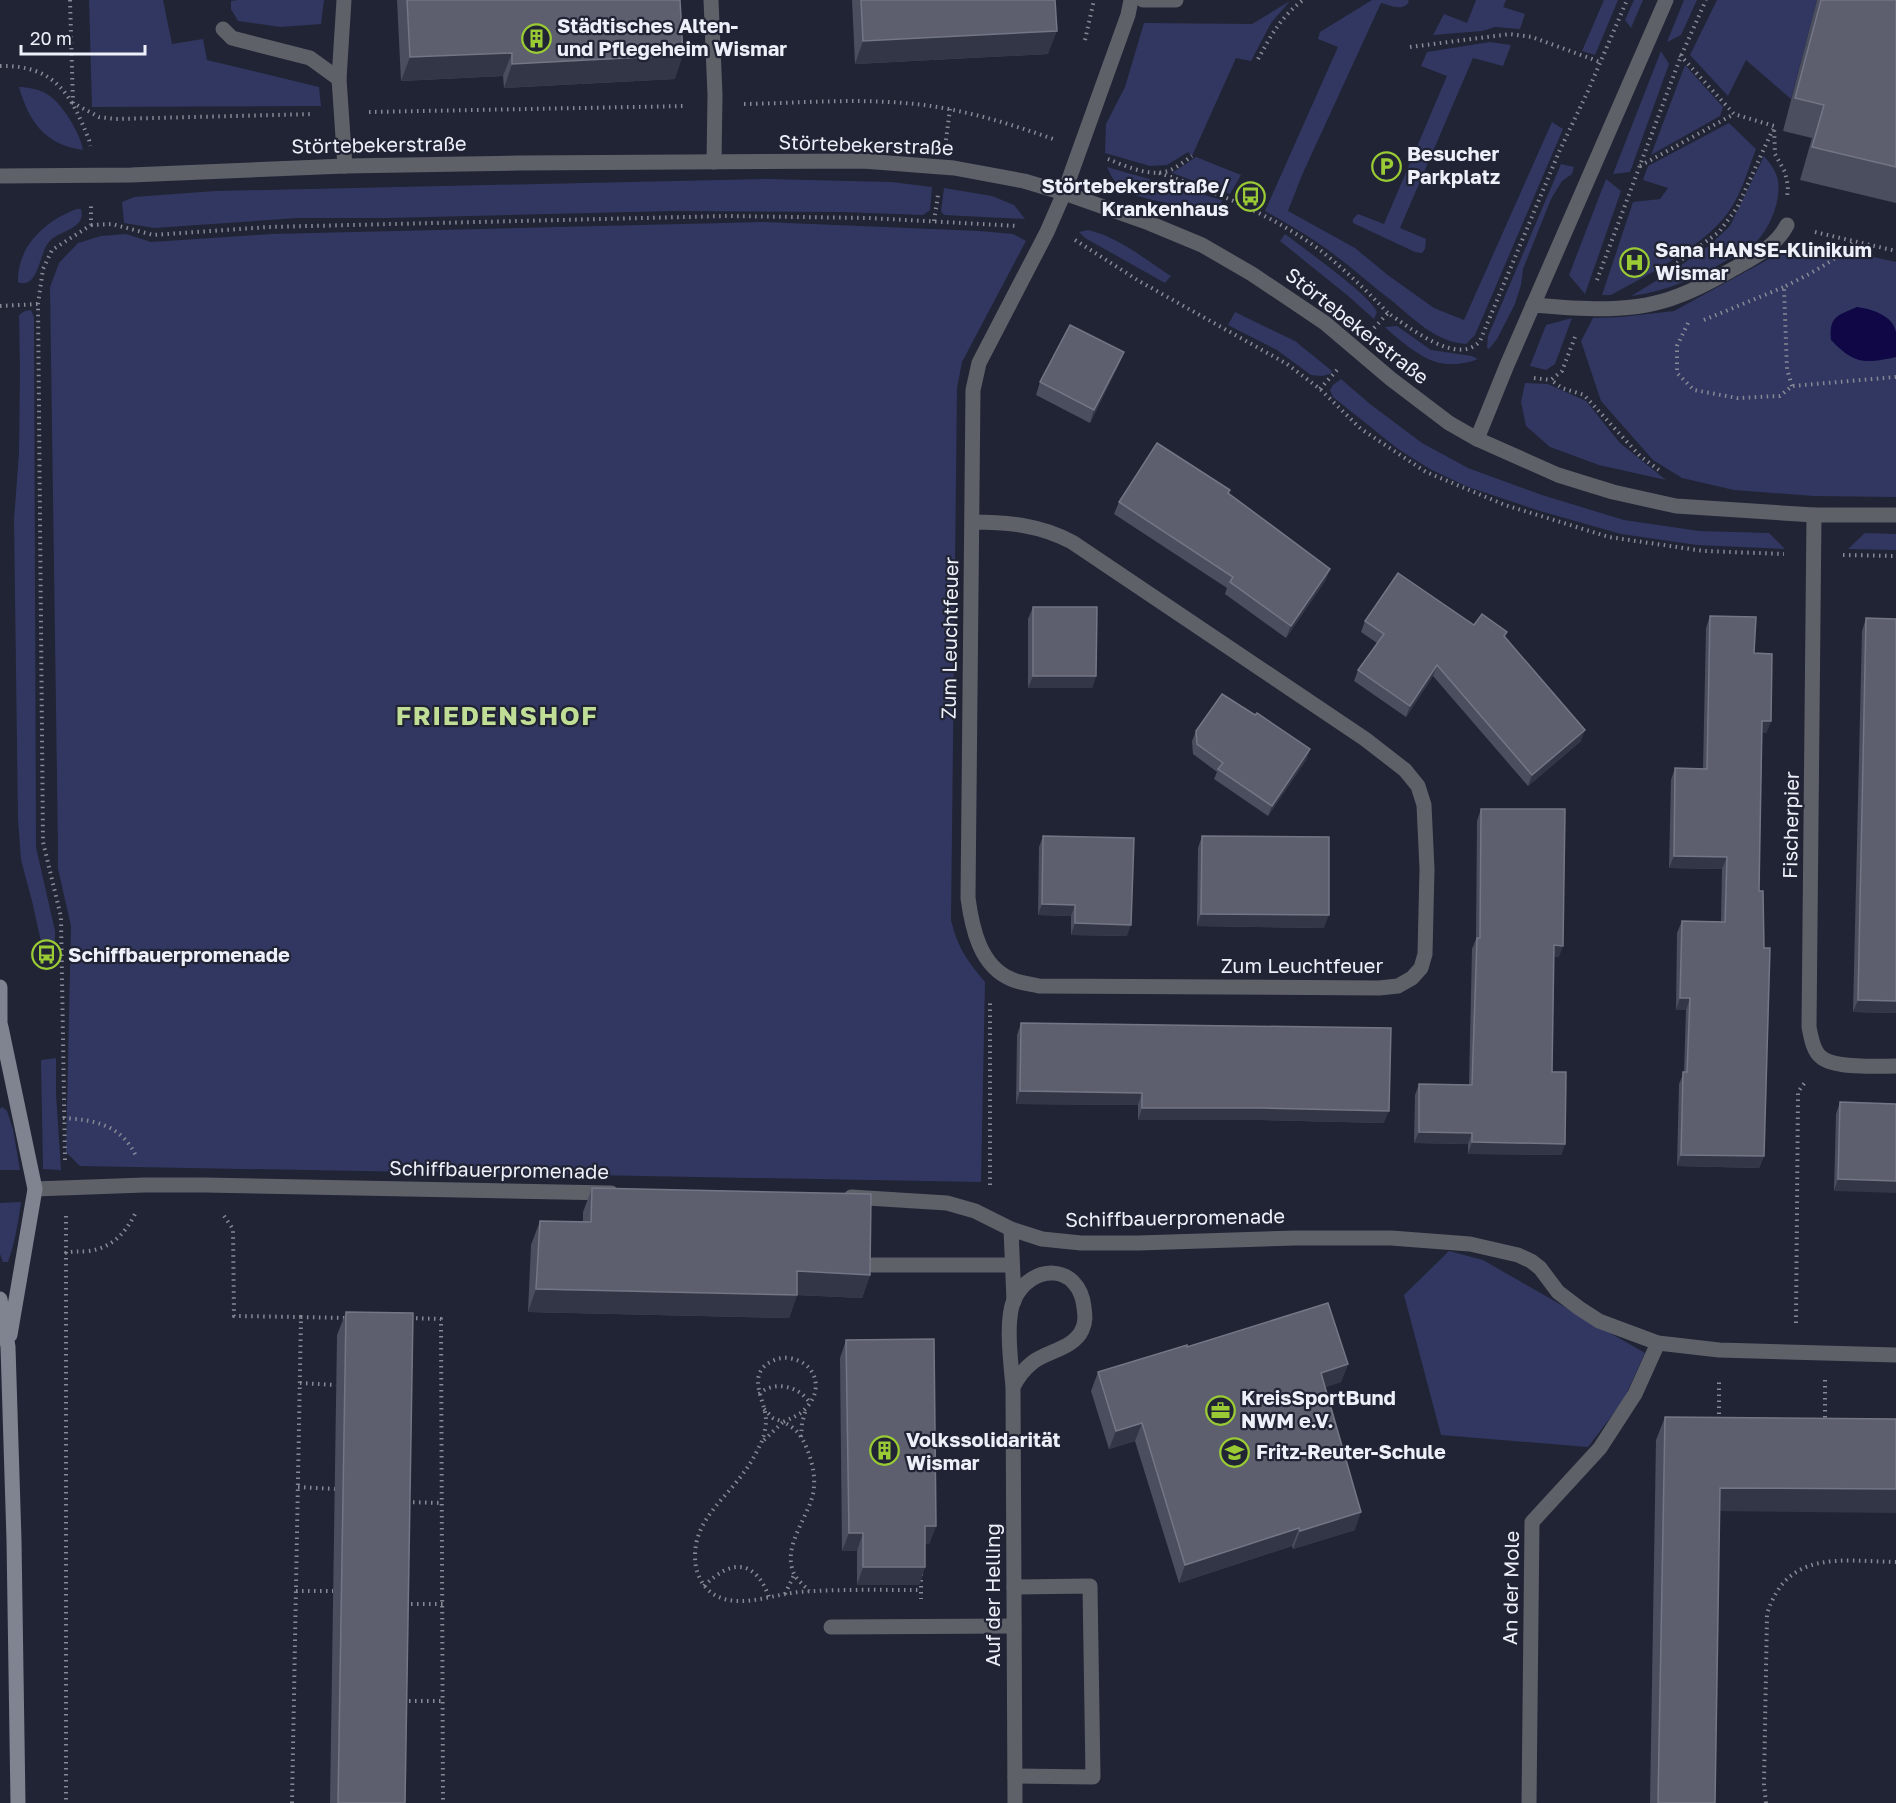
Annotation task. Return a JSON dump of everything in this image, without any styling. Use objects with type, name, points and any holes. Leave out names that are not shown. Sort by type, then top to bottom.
[{"type":"street","points":[[344,0],[339,79],[345,166]]},
{"type":"street","points":[[711,0],[715,95],[714,162]]},
{"type":"street","name":"Zum Leuchtfeuer","points":[[972,522],[998,522],[1037,528],[1072,542],[1365,739],[1405,770],[1418,786],[1424,805],[1427,869],[1425,954],[1421,968],[1412,978],[1398,986],[1379,988],[1039,986],[1011,979],[993,967],[975,935],[968,898],[973,397],[975,375],[990,340],[1047,232],[1064,193],[1128,15],[1131,0]]},
{"type":"street","points":[[1143,0],[1176,0]]},
{"type":"street","points":[[1477,439],[1666,0]]},
{"type":"street","points":[[223,29],[232,39],[310,58],[339,79]]},
{"type":"street","name":"Störtebekerstraße","points":[[0,176],[131,175],[345,166],[863,161],[942,167],[1024,181],[1149,223],[1202,245],[1252,274],[1325,323],[1449,423],[1477,439],[1558,475],[1612,492],[1676,506],[1814,515],[1896,515]]},
{"type":"street","points":[[1533,305],[1585,309],[1628,307],[1677,297],[1713,280],[1769,248],[1781,237],[1787,225]]},
{"type":"street","name":"Fischerpier","points":[[1814,515],[1809,1027],[1812,1044],[1821,1058]]},
{"type":"street","points":[[0,987],[0,1030],[35,1189],[8,1347]]},
{"type":"street","points":[[1821,1058],[1855,1066],[1896,1066]]},
{"type":"street","name":"Schiffbauerpromenade","points":[[35,1189],[204,1185],[622,1193]]},
{"type":"street","name":"Schiffbauerpromenade","points":[[837,1197],[947,1203],[1042,1239],[1081,1243],[1391,1238],[1470,1244],[1518,1255],[1531,1261],[1540,1268],[1558,1292],[1599,1321],[1658,1343],[1719,1350],[1896,1355]]},
{"type":"street","name":"Auf der Helling","points":[[1011,1229],[1014,1301],[1010,1330],[1013,1387],[1016,1803]]},
{"type":"street","points":[[872,1265],[1012,1265]]},
{"type":"street","points":[[1013,1387],[1020,1375],[1034,1362],[1073,1342],[1082,1330],[1086,1317],[1083,1298],[1077,1284],[1063,1274],[1047,1272],[1031,1279],[1014,1301]]},
{"type":"street","points":[[0,1299],[8,1347],[18,1803]]},
{"type":"street","name":"An der Mole","points":[[1529,1803],[1532,1522],[1600,1448],[1635,1394],[1658,1343]]},
{"type":"street","points":[[1014,1587],[1090,1586],[1092,1777],[1015,1776]]},
{"type":"street","points":[[831,1627],[1014,1626]]},
{"type":"path","points":[[70,0],[73,103],[99,117],[853,101],[912,104],[950,109],[997,121],[1144,171],[1169,170],[1192,156]]},
{"type":"path","points":[[1258,59],[1276,27],[1292,9],[1304,0]]},
{"type":"path","points":[[1159,172],[1229,198],[1279,224],[1321,251],[1388,313],[1423,336],[1442,345],[1465,349],[1475,347],[1480,341],[1626,0]]},
{"type":"path","points":[[1666,475],[1640,456],[1584,395],[1562,388],[1551,380],[1562,371],[1682,56],[1706,0]]},
{"type":"path","points":[[1410,47],[1510,34],[1532,38],[1600,62]]},
{"type":"path","points":[[1649,39],[1682,56],[1734,114],[1774,126]]},
{"type":"path","points":[[1640,166],[1734,114]]},
{"type":"path","points":[[1774,126],[1775,154],[1785,172],[1788,186],[1787,225],[1896,251]]},
{"type":"path","points":[[1670,267],[1719,232],[1737,208],[1774,126]]},
{"type":"path","points":[[1687,326],[1784,287],[1833,260],[1854,241]]},
{"type":"path","points":[[1784,287],[1787,369],[1792,386]]},
{"type":"path","points":[[1690,291],[1692,302],[1687,326],[1677,346],[1677,373],[1694,390],[1737,398],[1780,396],[1792,386],[1896,377]]},
{"type":"path","points":[[0,306],[38,304],[43,842],[61,917],[66,1188],[66,1803]]},
{"type":"path","points":[[1356,348],[1388,313]]},
{"type":"path","points":[[1815,555],[1896,556]]},
{"type":"path","points":[[1796,1353],[1798,1092],[1821,1058]]},
{"type":"path","points":[[63,1118],[95,1122],[112,1128],[126,1140],[132,1149],[140,1167],[144,1185],[129,1226],[112,1244],[99,1249],[65,1253]]},
{"type":"path","points":[[204,1185],[233,1230],[234,1316],[348,1318]]},
{"type":"path","points":[[292,1803],[301,1317]]},
{"type":"path","points":[[406,1318],[441,1319],[443,1803]]},
{"type":"path","points":[[1719,1350],[1719,1430]]},
{"type":"path","points":[[1825,1354],[1825,1431]]},
{"type":"path","points":[[762,1442],[766,1420],[757,1382],[763,1367],[773,1360],[784,1357],[804,1362],[812,1370],[815,1382],[810,1403],[797,1416],[783,1422],[762,1442],[749,1465],[700,1529],[695,1545],[695,1562],[698,1576],[714,1596],[737,1601],[809,1592],[921,1590],[921,1570]]},
{"type":"path","points":[[300,1383],[336,1385]]},
{"type":"path","points":[[759,1394],[765,1388],[775,1386],[794,1388],[801,1392],[810,1403]]},
{"type":"path","points":[[764,1408],[773,1418],[794,1428],[801,1437],[813,1466],[813,1493],[792,1551],[794,1575],[785,1594]]},
{"type":"path","points":[[801,1437],[806,1408]]},
{"type":"path","points":[[298,1487],[334,1489]]},
{"type":"path","points":[[402,1502],[442,1503]]},
{"type":"path","points":[[1766,1803],[1764,1784],[1767,1614],[1772,1598],[1780,1585],[1793,1574],[1813,1564],[1829,1561],[1896,1562]]},
{"type":"path","points":[[704,1586],[719,1572],[743,1567],[752,1570],[759,1577],[768,1597]]},
{"type":"path","points":[[794,1575],[809,1592]]},
{"type":"path","points":[[296,1591],[333,1591]]},
{"type":"path","points":[[400,1604],[443,1604]]},
{"type":"path","points":[[399,1701],[444,1701]]},
{"type":"shaded area","points":[[89,0],[163,0],[172,44],[203,39],[207,60],[319,87],[321,106],[92,107]]},
{"type":"shaded area","points":[[324,0],[321,24],[281,27],[238,21],[231,9],[231,1]]},
{"type":"shaded area","points":[[1372,0],[1408,0],[1409,2],[1403,7],[1381,3],[1302,175],[1288,211],[1355,248],[1434,308],[1464,320],[1552,122],[1563,129],[1475,335],[1466,344],[1434,334],[1328,250],[1265,211],[1338,47],[1318,39],[1320,32]]},
{"type":"shaded area","points":[[1476,0],[1506,0],[1503,7],[1525,14],[1520,29],[1495,27],[1482,31],[1433,35],[1444,14],[1467,23]]},
{"type":"shaded area","points":[[1604,0],[1618,0],[1595,55],[1582,51]]},
{"type":"shaded area","points":[[1634,0],[1643,0],[1631,28],[1625,20]]},
{"type":"shaded area","points":[[1684,0],[1697,0],[1681,35],[1667,42]]},
{"type":"shaded area","points":[[1717,0],[1817,0],[1791,99],[1746,60],[1728,96],[1690,55]]},
{"type":"shaded area","points":[[1290,1],[1271,23],[1251,61],[1236,58],[1192,156],[1188,152],[1167,165],[1150,166],[1105,153],[1106,124],[1125,87],[1144,23],[1252,24]]},
{"type":"shaded area","points":[[1490,42],[1511,45],[1503,66],[1473,58],[1400,228],[1426,239],[1422,253],[1415,252],[1353,223],[1353,219],[1358,214],[1384,224],[1447,76],[1421,66],[1427,52]]},
{"type":"shaded area","points":[[1661,51],[1669,64],[1630,172],[1613,174]]},
{"type":"shaded area","points":[[1685,65],[1723,107],[1720,116],[1651,155]]},
{"type":"shaded area","points":[[19,87],[37,90],[53,98],[70,119],[83,150],[58,143],[40,130],[28,111]]},
{"type":"shaded area","points":[[1729,123],[1756,149],[1740,192],[1723,219],[1695,245],[1678,256],[1611,295],[1602,295],[1633,202],[1660,199],[1668,188],[1643,180],[1648,166]]},
{"type":"shaded area","points":[[1764,156],[1777,177],[1779,188],[1771,220],[1757,241],[1722,263],[1684,282],[1631,296],[1711,244],[1730,226]]},
{"type":"shaded area","points":[[1196,157],[1241,175],[1230,194],[1172,173]]},
{"type":"shaded area","points":[[1561,164],[1574,167],[1572,174],[1562,181],[1551,199],[1523,269],[1515,304],[1497,339],[1489,349],[1487,347],[1488,336]]},
{"type":"shaded area","points":[[1107,167],[1222,200],[1219,211],[1157,201],[1134,194],[1119,186]]},
{"type":"shaded area","points":[[767,179],[891,182],[932,187],[930,210],[923,215],[673,211],[298,218],[154,228],[124,223],[122,202],[134,197],[215,191]]},
{"type":"shaded area","points":[[1606,179],[1621,191],[1585,294],[1569,275]]},
{"type":"shaded area","points":[[944,188],[992,196],[1014,205],[1025,219],[944,215],[941,211]]},
{"type":"shaded area","points":[[81,209],[82,216],[76,226],[48,243],[30,281],[18,282],[22,257],[36,236],[44,227]]},
{"type":"shaded area","points":[[764,222],[980,231],[1013,234],[1026,241],[962,362],[957,388],[951,920],[964,953],[985,982],[981,1182],[80,1166],[66,1152],[71,926],[58,869],[50,287],[59,263],[78,243],[101,236],[126,234],[151,242],[272,234]]},
{"type":"shaded area","points":[[1088,230],[1121,243],[1171,276],[1165,283],[1085,238],[1079,232]]},
{"type":"shaded area","points":[[1285,234],[1372,304],[1377,312],[1374,319],[1280,241]]},
{"type":"shaded area","points":[[1802,246],[1851,252],[1896,262],[1896,497],[1814,496],[1734,490],[1682,478],[1653,460],[1601,401],[1581,341],[1593,318],[1674,311],[1767,260]]},
{"type":"shaded area","points":[[1857,307],[1875,311],[1891,321],[1896,332],[1896,357],[1876,361],[1860,360],[1846,354],[1831,340],[1833,321]]},
{"type":"shaded area","points":[[31,310],[34,317],[36,847],[55,931],[55,947],[48,949],[42,946],[21,860],[18,819],[14,520],[19,452],[19,315]]},
{"type":"shaded area","points":[[1235,312],[1295,341],[1332,371],[1322,376],[1311,375],[1277,350],[1228,325]]},
{"type":"shaded area","points":[[1572,318],[1555,364],[1546,370],[1530,366],[1546,325]]},
{"type":"shaded area","points":[[1397,326],[1431,350],[1472,356],[1478,359],[1452,364],[1430,360],[1409,347],[1385,327]]},
{"type":"shaded area","points":[[1341,379],[1422,443],[1468,468],[1542,495],[1624,520],[1699,531],[1769,533],[1785,549],[1697,545],[1621,534],[1468,487],[1430,469],[1398,449],[1333,397],[1330,390]]},
{"type":"shaded area","points":[[1525,383],[1548,384],[1586,401],[1620,443],[1666,480],[1599,465],[1550,447],[1526,426],[1521,402]]},
{"type":"shaded area","points":[[1865,533],[1896,534],[1896,550],[1848,549]]},
{"type":"shaded area","points":[[56,1058],[61,1170],[43,1169],[41,1060]]},
{"type":"shaded area","points":[[2,1107],[7,1111],[13,1129],[20,1170],[0,1170],[0,1109]]},
{"type":"shaded area","points":[[21,1202],[8,1262],[3,1262],[0,1254],[0,1203]]},
{"type":"shaded area","points":[[1449,1251],[1483,1260],[1645,1353],[1623,1401],[1588,1447],[1441,1435],[1404,1295]]},
{"type":"building","name":"Städtisches Alten- und Pflegeheim Wismar","points":[[407,0],[680,0],[683,55],[512,64],[512,53],[410,57]]},
{"type":"building","points":[[861,0],[1055,0],[1057,31],[863,41]]},
{"type":"building","points":[[1821,0],[1896,0],[1896,167],[1812,147],[1824,105],[1795,98]]},
{"type":"building","points":[[1070,325],[1124,352],[1094,410],[1040,382]]},
{"type":"building","points":[[1157,443],[1230,490],[1228,493],[1330,569],[1291,626],[1230,582],[1233,577],[1119,502]]},
{"type":"building","points":[[1398,573],[1474,625],[1482,614],[1507,632],[1504,636],[1585,730],[1532,775],[1437,665],[1410,706],[1358,670],[1384,634],[1365,621]]},
{"type":"building","points":[[1033,607],[1097,607],[1096,676],[1033,676]]},
{"type":"building","points":[[1710,616],[1756,617],[1754,653],[1772,654],[1771,721],[1762,721],[1759,891],[1763,891],[1764,948],[1770,948],[1764,1156],[1681,1155],[1683,1072],[1687,1072],[1690,998],[1680,998],[1682,921],[1725,922],[1727,857],[1674,856],[1675,768],[1707,769]]},
{"type":"building","points":[[1866,618],[1896,619],[1896,1001],[1858,1000]]},
{"type":"building","points":[[1222,694],[1255,715],[1257,713],[1310,749],[1272,806],[1218,769],[1223,763],[1197,744],[1196,731]]},
{"type":"building","points":[[1481,809],[1565,809],[1563,946],[1554,945],[1552,1072],[1566,1072],[1565,1144],[1472,1142],[1472,1133],[1419,1132],[1419,1084],[1472,1085],[1477,938],[1480,938]]},
{"type":"building","points":[[1043,836],[1134,838],[1131,925],[1075,923],[1075,905],[1042,904]]},
{"type":"building","points":[[1202,836],[1329,837],[1329,915],[1201,914]]},
{"type":"building","points":[[1021,1023],[1391,1028],[1389,1111],[1142,1108],[1142,1093],[1020,1091]]},
{"type":"building","points":[[1840,1102],[1896,1104],[1896,1181],[1838,1179]]},
{"type":"building","points":[[592,1188],[871,1194],[870,1275],[797,1271],[797,1295],[536,1289],[540,1221],[591,1222]]},
{"type":"building","name":"Fritz-Reuter-Schule","points":[[1328,1303],[1348,1364],[1321,1373],[1361,1512],[1300,1531],[1299,1528],[1185,1565],[1142,1423],[1116,1431],[1098,1372]]},
{"type":"building","points":[[346,1312],[413,1313],[405,1803],[338,1803]]},
{"type":"building","name":"Volkssolidarität Wismar","points":[[934,1339],[936,1526],[925,1526],[925,1567],[863,1567],[863,1533],[849,1533],[846,1340]]},
{"type":"building","points":[[1665,1417],[1896,1419],[1896,1489],[1720,1488],[1715,1803],[1658,1803]]},
{"type":"place","name":"Städtisches Alten- und Pflegeheim Wismar","points":[[536,38]]},
{"type":"place","name":"Besucher Parkplatz","points":[[1386,166]]},
{"type":"place","name":"Störtebekerstraße/ Krankenhaus","points":[[1250,197]]},
{"type":"place","name":"Sana HANSE-Klinikum Wismar","points":[[1634,262]]},
{"type":"place","name":"Schiffbauerpromenade","points":[[47,955]]},
{"type":"place","name":"KreisSportBund NWM e.V.","points":[[1220,1410]]},
{"type":"place","name":"Volkssolidarität Wismar","points":[[885,1451]]},
{"type":"place","name":"Fritz-Reuter-Schule","points":[[1235,1452]]},
{"type":"district","name":"FRIEDENSHOF","points":[[497,716]]}]
